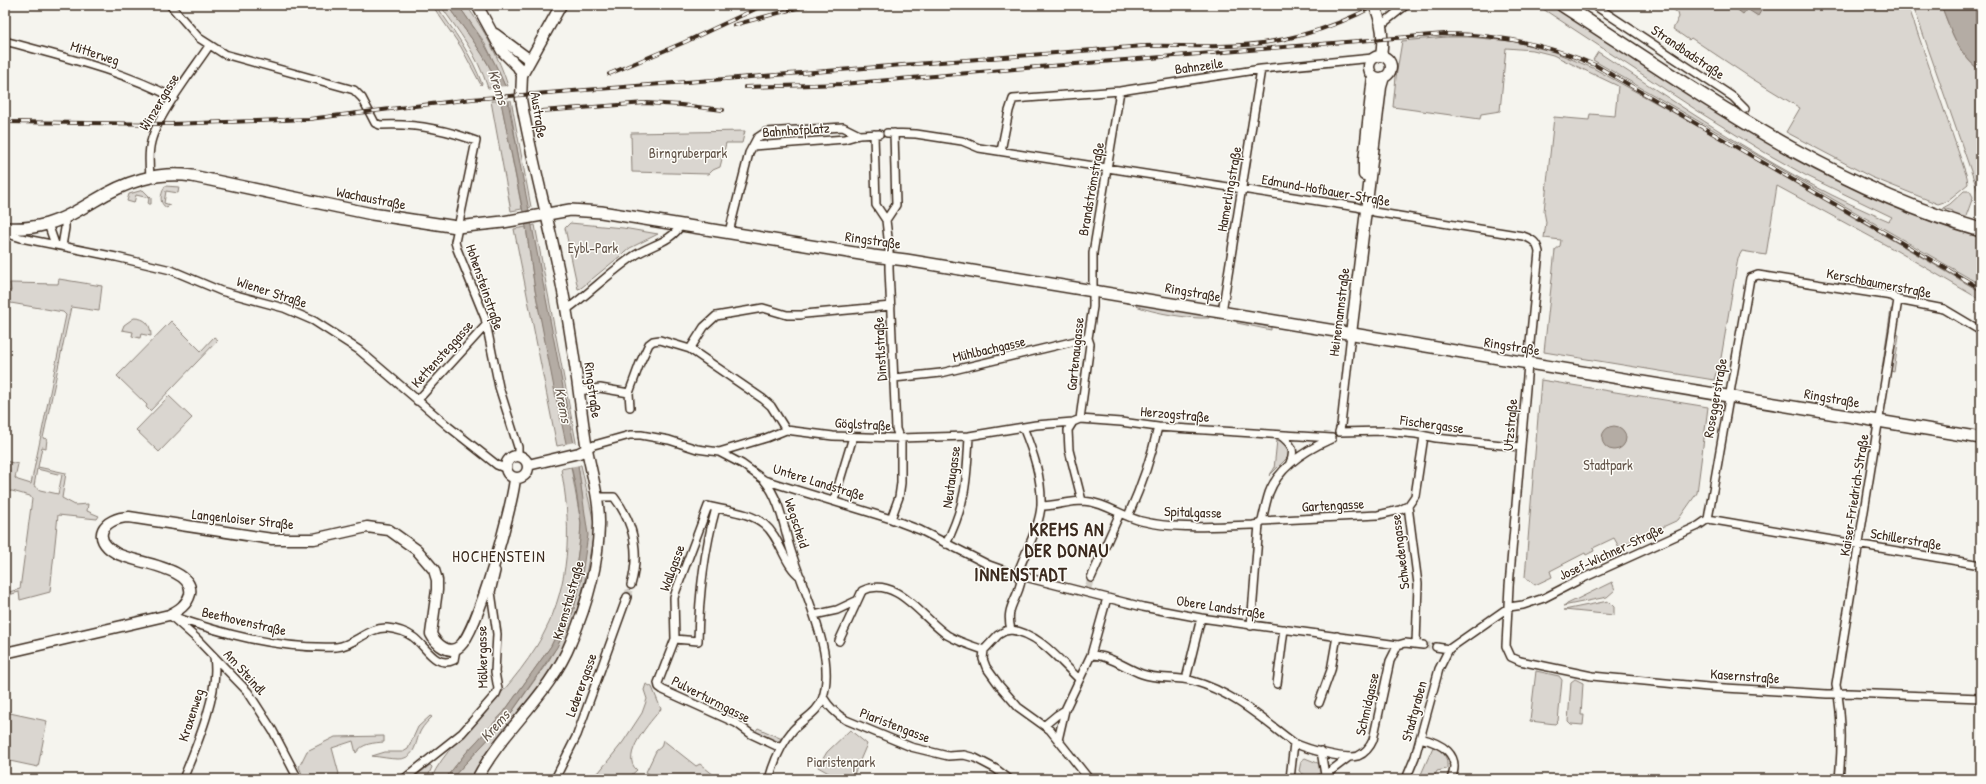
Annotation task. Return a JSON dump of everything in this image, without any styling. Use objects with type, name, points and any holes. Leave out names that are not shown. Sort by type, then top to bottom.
[{"type":"highway","points":[[1563,5],[1748,125],[1810,160],[1879,194],[1939,217],[1981,230]]},
{"type":"main road","name":"Wachaustraße","points":[[5,228],[30,228],[48,224],[65,217],[117,188],[150,176],[173,174],[192,176],[372,214],[457,227],[503,222],[546,213],[587,210],[682,224]]},
{"type":"main road","name":"Ringstraße","points":[[682,224],[1092,291],[1222,307],[1351,334],[1981,438]]},
{"type":"street","name":"Hohensteinstraße","points":[[170,5],[192,32],[209,46],[235,58],[354,90],[362,98],[375,123],[380,125],[418,125],[440,129],[476,141],[455,242],[456,249],[486,325],[499,387],[518,447],[518,456]]},
{"type":"street","points":[[477,5],[502,51],[518,67],[522,75]]},
{"type":"street","name":"Austraße","points":[[561,5],[522,75],[521,99],[566,310]]},
{"type":"street","points":[[1374,5],[1381,25],[1383,44],[1377,57],[1369,67],[1373,76],[1384,77],[1390,72],[1391,68],[1388,60],[1377,57]]},
{"type":"street","points":[[1381,25],[1406,5]]},
{"type":"street","name":"Strandbadstraße","points":[[1594,5],[1733,97],[1745,109]]},
{"type":"street","points":[[492,32],[530,60]]},
{"type":"street","name":"Mitterweg","points":[[5,41],[71,58],[107,70],[139,82],[174,98]]},
{"type":"street","name":"Winzergasse","points":[[150,176],[149,150],[151,140],[174,98],[209,46]]},
{"type":"street","name":"Bahnzeile","points":[[1001,151],[1013,99],[1120,91],[1261,69],[1377,57]]},
{"type":"street","name":"Hamerlingstraße","points":[[1222,307],[1261,69]]},
{"type":"street","name":"Heinemannstraße","points":[[1368,195],[1364,160],[1373,76]]},
{"type":"street","name":"Heinemannstraße","points":[[1339,432],[1346,386],[1345,379],[1380,95],[1384,77]]},
{"type":"street","name":"Brandströmstraße","points":[[1092,291],[1093,253],[1120,91]]},
{"type":"street","name":"Bahnhofplatz","points":[[753,146],[757,138],[766,132],[843,127],[859,135]]},
{"type":"street","points":[[886,220],[896,205],[890,133],[916,134],[962,141],[979,148],[1108,169]]},
{"type":"street","name":"Bahnhofplatz","points":[[753,146],[845,139],[859,135],[876,134],[876,205],[886,220],[889,258]]},
{"type":"street","points":[[729,232],[749,153],[753,146]]},
{"type":"street","name":"Edmund-Hofbauer-Straße","points":[[1108,169],[1523,236],[1537,244]]},
{"type":"street","points":[[59,245],[66,228],[65,217]]},
{"type":"street","points":[[48,224],[59,245]]},
{"type":"street","points":[[566,310],[635,256],[669,239],[676,233],[682,224]]},
{"type":"street","name":"Wiener Straße","points":[[5,233],[21,238],[171,270],[233,295],[296,313],[314,321],[344,340],[372,361],[417,401],[497,465],[506,469],[510,476],[514,478]]},
{"type":"street","name":"Utzstraße","points":[[1511,657],[1506,646],[1509,586],[1539,252],[1537,244]]},
{"type":"street","name":"Dinstlstraße","points":[[889,258],[896,429],[901,442],[901,483],[899,497],[891,519]]},
{"type":"street","name":"Roseggerstraße","points":[[1708,519],[1748,281],[1755,275],[1766,276]]},
{"type":"street","name":"Kerschbaumerstraße","points":[[1766,276],[1892,296],[1898,300],[1944,309],[1981,331]]},
{"type":"street","name":"Gartenaugasse","points":[[1082,501],[1072,467],[1068,430],[1077,421],[1089,353],[1090,344],[1088,338],[1093,307],[1092,291]]},
{"type":"street","name":"Kaiser-Friedrich-Straße","points":[[1839,779],[1842,746],[1836,685],[1898,300]]},
{"type":"street","points":[[690,349],[704,327],[716,316],[731,312],[763,308],[787,315],[803,315],[845,309],[890,306]]},
{"type":"street","name":"Ringstraße","points":[[566,310],[579,391],[583,451]]},
{"type":"street","name":"Kettensteggasse","points":[[417,401],[486,325]]},
{"type":"street","name":"Mühlbachgasse","points":[[894,378],[941,374],[1088,338]]},
{"type":"street","points":[[630,407],[629,393],[640,363],[649,344],[653,341],[660,340],[690,349],[763,399],[771,406],[782,426],[786,430]]},
{"type":"street","points":[[579,391],[600,388],[629,393]]},
{"type":"street","name":"Herzogstraße","points":[[1023,427],[1077,421],[1121,422],[1158,427],[1332,438]]},
{"type":"street","points":[[1011,630],[1009,622],[1011,605],[1019,588],[1020,581],[1017,576],[1029,550],[1041,506],[1039,472],[1023,427]]},
{"type":"street","name":"Göglstraße","points":[[719,452],[766,438],[786,430],[853,437],[899,438],[969,436],[1023,427]]},
{"type":"street","points":[[1128,516],[1146,475],[1155,444],[1158,427]]},
{"type":"street","name":"Fischergasse","points":[[1339,432],[1384,430],[1521,447]]},
{"type":"street","points":[[1251,626],[1260,522],[1268,494],[1278,476],[1290,463],[1313,446],[1332,438],[1339,432]]},
{"type":"street","name":"Untere Landstraße","points":[[583,451],[594,445],[630,435],[641,435],[719,452],[742,464],[764,480],[786,485],[834,500],[920,530],[982,562],[1017,576]]},
{"type":"street","points":[[1280,435],[1293,448],[1294,452],[1290,463]]},
{"type":"street","name":"Neutaugasse","points":[[946,544],[957,521],[963,498],[969,436]]},
{"type":"street","name":"Schwedengasse","points":[[1419,644],[1418,584],[1408,506],[1415,496],[1424,436]]},
{"type":"street","points":[[834,500],[853,437]]},
{"type":"street","points":[[528,465],[583,451]]},
{"type":"street","name":"Kremstalstraße","points":[[477,779],[491,757],[553,679],[571,644],[589,585],[597,549],[599,524],[597,497],[583,451]]},
{"type":"street","points":[[456,649],[462,644],[476,618],[510,510],[514,478],[518,478],[526,474],[528,465],[525,460],[518,456],[508,461],[506,469]]},
{"type":"street","name":"Wegscheid","points":[[764,480],[775,498],[814,614],[826,664],[823,697]]},
{"type":"street","points":[[597,497],[614,497],[627,518],[636,550],[631,585]]},
{"type":"street","name":"Spitalgasse","points":[[1041,506],[1061,505],[1082,501],[1097,504],[1140,521],[1174,526],[1260,522]]},
{"type":"street","name":"Gartengasse","points":[[1260,522],[1372,516],[1400,510],[1408,506]]},
{"type":"street","points":[[675,639],[698,642],[705,558],[712,507],[744,515],[765,524],[774,536],[791,567],[801,577]]},
{"type":"street","name":"Wallgasse","points":[[659,687],[660,675],[675,639],[674,598],[712,507]]},
{"type":"street","points":[[1091,578],[1120,513]]},
{"type":"street","name":"Langenloiser Straße","points":[[5,653],[169,615],[184,606],[189,598],[191,590],[188,581],[180,574],[122,557],[106,546],[102,538],[102,530],[106,524],[111,520],[129,517],[272,539],[314,538],[367,527],[379,527],[389,530],[400,536],[427,560],[434,570],[437,580],[437,590],[431,634],[439,645],[449,649],[456,649]]},
{"type":"street","name":"Schillerstraße","points":[[1708,519],[1981,565]]},
{"type":"street","name":"Josef-Wichner-Straße","points":[[1509,607],[1523,605],[1544,598],[1579,580],[1698,526],[1708,519]]},
{"type":"street","name":"Mölkergasse","points":[[404,779],[462,732],[496,694],[498,689],[495,672],[497,634],[491,592],[501,555],[500,544]]},
{"type":"street","name":"Obere Landstraße","points":[[1017,576],[1088,590],[1108,598],[1200,618],[1398,645],[1405,643],[1419,644]]},
{"type":"street","points":[[839,641],[862,590],[873,587],[882,587],[893,591],[917,607],[946,634],[957,640],[984,650]]},
{"type":"street","name":"Lederergasse","points":[[555,779],[577,735],[626,597]]},
{"type":"street","points":[[1058,740],[1065,710],[1078,679],[1091,655],[1108,598]]},
{"type":"street","points":[[814,614],[837,610],[856,601]]},
{"type":"street","points":[[1436,647],[1449,649],[1509,607]]},
{"type":"street","name":"Beethovenstraße","points":[[169,615],[230,635],[294,646],[337,647],[384,628],[405,632],[421,644],[428,653],[443,662],[454,660],[456,649]]},
{"type":"street","name":"Am Steindl","points":[[169,615],[196,638],[256,703],[273,731],[298,779]]},
{"type":"street","points":[[1186,679],[1200,618]]},
{"type":"street","points":[[1277,684],[1284,629]]},
{"type":"street","points":[[1078,679],[1052,652],[1027,635],[1011,630],[1005,631],[998,635],[984,650],[983,659],[986,667],[1003,690],[1018,707],[1045,725],[1089,779]]},
{"type":"street","points":[[1319,704],[1331,670],[1337,636]]},
{"type":"street","name":"Schmidgasse","points":[[1323,777],[1349,757],[1359,756],[1366,751],[1373,740],[1390,661],[1398,645]]},
{"type":"street","name":"Stadtgraben","points":[[1406,779],[1416,757],[1438,669],[1449,649]]},
{"type":"street","points":[[1091,655],[1113,660],[1142,674],[1186,679],[1225,692],[1294,743],[1349,757]]},
{"type":"street","name":"Kasernstraße","points":[[1511,657],[1520,661],[1592,676],[1708,687],[1838,694],[1981,698]]},
{"type":"street","name":"Kraxenweg","points":[[183,779],[206,716],[214,686],[216,669],[214,658]]},
{"type":"street","name":"Pulverturmgasse","points":[[659,687],[736,723],[751,734],[780,748]]},
{"type":"street","points":[[769,779],[780,748],[794,730],[815,711],[823,697]]},
{"type":"street","name":"Piaristengasse","points":[[823,697],[828,705],[846,720],[911,748],[948,756],[964,755],[975,758],[996,769],[1009,779]]},
{"type":"street","points":[[1045,725],[1065,710]]},
{"type":"street","points":[[1420,738],[1445,747],[1450,753],[1454,766],[1451,779]]},
{"type":"street","points":[[1291,778],[1294,743]]},
{"type":"street","points":[[1321,751],[1323,777]]},
{"type":"green space","points":[[432,5],[436,5],[462,43],[478,73],[482,84],[481,85],[461,47]]},
{"type":"green space","points":[[440,5],[447,5],[476,44],[494,76],[498,87],[488,88],[473,54]]},
{"type":"green space","points":[[458,5],[466,5],[479,24],[496,54],[508,86],[505,86],[485,43]]},
{"type":"green space","points":[[1537,5],[1555,5],[1731,121],[1803,163],[1840,182],[1892,205],[1981,236],[1981,285],[1593,60],[1598,52],[1740,144],[1776,165],[1851,204],[1889,221],[1892,217],[1805,175],[1764,152],[1704,115]]},
{"type":"green space","points":[[1667,5],[1908,5],[1967,177],[1968,184],[1947,201],[1938,204],[1871,177],[1786,132],[1800,108],[1751,78],[1691,38],[1689,40],[1673,29],[1679,17],[1678,13]]},
{"type":"green space","points":[[1913,5],[1930,5],[1931,8],[1934,7],[1934,5],[1941,5],[1952,33],[1961,50],[1973,65],[1981,71],[1981,133],[1978,139],[1981,148],[1981,200]]},
{"type":"green space","points":[[1446,37],[1468,37],[1512,41],[1554,52],[1593,68],[1696,125],[1981,292],[1981,300],[1897,251],[1777,186],[1766,255],[1742,251],[1738,258],[1719,370],[1716,373],[1714,380],[1544,352],[1555,250],[1560,246],[1561,240],[1544,238],[1546,222],[1544,211],[1554,117],[1589,120],[1590,114],[1615,116],[1618,86],[1553,55],[1533,50],[1506,48],[1500,111],[1481,114],[1480,119],[1393,107],[1402,41]]},
{"type":"green space","points":[[509,100],[511,100],[531,207],[527,208]]},
{"type":"green space","points":[[491,101],[501,101],[522,209],[511,211]]},
{"type":"green space","name":"Birngruberpark","points":[[745,131],[742,143],[726,143],[720,167],[713,170],[709,174],[632,172],[631,133]]},
{"type":"green space","points":[[165,186],[179,187],[178,193],[166,191],[164,203],[170,205],[167,208],[161,201]]},
{"type":"green space","points":[[143,190],[151,198],[151,204],[148,204],[149,198],[136,195],[134,203],[127,201],[129,194]]},
{"type":"green space","points":[[1964,191],[1970,191],[1973,197],[1965,219],[1952,215],[1953,211],[1943,208],[1950,204]]},
{"type":"green space","name":"Eybl-Park","points":[[570,223],[623,228],[658,234],[630,248],[578,289],[565,228]]},
{"type":"green space","points":[[535,225],[576,442],[573,443],[531,226]]},
{"type":"green space","points":[[526,227],[535,290],[567,444],[557,446],[514,229]]},
{"type":"green space","points":[[59,279],[102,286],[99,311],[71,307],[43,438],[47,439],[46,448],[42,447],[38,467],[66,473],[62,498],[75,505],[88,504],[87,511],[99,516],[97,519],[58,515],[50,592],[20,600],[19,592],[5,596],[5,593],[20,589],[32,499],[30,496],[12,491],[5,492],[9,470],[5,469],[5,461],[18,464],[15,478],[31,484],[66,315],[63,312],[5,302],[5,291],[11,291],[10,283],[58,284]],"holes":[[[37,469],[62,475],[58,494],[40,490],[34,486]]]},
{"type":"green space","points":[[1136,304],[1209,316],[1209,318],[1192,318],[1162,313],[1143,309],[1136,306]]},
{"type":"green space","points":[[1891,309],[1894,309],[1884,369],[1882,368]]},
{"type":"green space","points":[[134,318],[147,322],[150,328],[151,336],[141,334],[140,338],[132,336],[133,332],[122,330],[124,325]]},
{"type":"green space","points":[[171,321],[201,351],[214,337],[218,340],[150,411],[146,407],[147,405],[117,376]]},
{"type":"green space","points":[[1237,321],[1271,327],[1271,330],[1237,323]]},
{"type":"green space","points":[[1897,334],[1899,335],[1894,372],[1891,371]]},
{"type":"green space","name":"Stadtpark","points":[[1541,380],[1708,407],[1697,493],[1678,520],[1619,547],[1614,538],[1593,548],[1594,551],[1586,555],[1585,553],[1550,571],[1552,577],[1535,585],[1525,577]]},
{"type":"green space","points":[[169,396],[192,418],[159,452],[136,430]]},
{"type":"green space","points":[[1277,440],[1284,442],[1290,448],[1289,456],[1269,476],[1274,469]]},
{"type":"green space","points":[[578,465],[581,465],[594,523],[594,533],[584,584],[574,621],[566,642],[549,676],[472,779],[451,779],[507,719],[549,660],[563,636],[573,612],[581,581],[582,494]]},
{"type":"green space","points":[[571,467],[581,523],[580,539],[574,581],[561,625],[551,646],[504,712],[465,754],[445,779],[431,779],[448,751],[503,691],[520,670],[536,647],[549,623],[562,585],[567,547],[566,508],[561,469]]},
{"type":"green space","points":[[1612,582],[1615,590],[1607,597],[1563,606]]},
{"type":"green space","points":[[1608,601],[1614,607],[1614,615],[1564,610]]},
{"type":"green space","points":[[1536,671],[1559,676],[1562,680],[1558,721],[1555,724],[1530,721]]},
{"type":"green space","points":[[1575,679],[1583,683],[1581,715],[1584,715],[1583,725],[1571,724],[1568,721],[1571,682]]},
{"type":"green space","points":[[646,684],[652,687],[661,709],[644,730],[634,748],[632,764],[637,770],[627,779],[590,779],[590,776],[599,772],[623,742],[642,713],[647,699],[644,690]]},
{"type":"green space","points":[[5,712],[47,721],[38,767],[5,760]]},
{"type":"green space","points":[[430,716],[432,717],[421,730],[409,756],[398,759],[372,756],[385,752],[403,752],[408,749],[418,727]]},
{"type":"green space","points":[[758,728],[782,739],[776,742],[758,735],[755,732]]},
{"type":"green space","name":"Piaristenpark","points":[[850,730],[867,744],[852,779],[839,779],[818,767],[827,752]]},
{"type":"green space","points":[[384,736],[384,742],[365,745],[356,753],[353,741],[332,748],[339,774],[335,779],[302,779],[303,776],[299,767],[307,751],[335,737]]},
{"type":"green space","points":[[663,740],[696,766],[700,764],[719,779],[657,779],[646,772],[656,751],[661,747]]},
{"type":"green space","points":[[1433,747],[1443,752],[1447,761],[1447,769],[1437,771],[1433,779],[1419,779]]},
{"type":"green space","points":[[1305,758],[1320,764],[1321,773],[1315,779],[1310,779],[1299,771],[1301,761]]},
{"type":"green space","points":[[430,765],[432,767],[427,779],[412,779]]},
{"type":"water","name":"Krems","points":[[447,5],[458,5],[490,54],[505,86],[578,465],[588,535],[581,581],[573,612],[557,647],[507,719],[451,779],[445,779],[465,754],[504,712],[551,646],[561,625],[574,581],[581,523],[575,484],[555,393],[535,290],[526,227],[498,87],[482,54]]},
{"type":"water","points":[[1731,5],[1764,6],[1758,16],[1747,9],[1743,14]]},
{"type":"water","points":[[1941,5],[1981,5],[1981,71],[1973,65],[1961,50],[1952,33]]},
{"type":"water","points":[[1614,426],[1623,429],[1626,438],[1623,447],[1614,450],[1605,447],[1602,438],[1605,429]]},
{"type":"pier","points":[[507,86],[511,100],[499,101],[496,87]]},
{"type":"pier","points":[[575,442],[580,465],[569,467],[565,444]]},
{"type":"tunnel","points":[[1088,588],[1091,578]]},
{"type":"tunnel","points":[[627,597],[631,585]]},
{"type":"tunnel","points":[[1423,645],[1436,647]]},
{"type":"railway","points":[[609,74],[685,42],[764,5]]},
{"type":"railway","points":[[734,25],[808,5]]},
{"type":"railway","points":[[5,122],[171,124],[309,119],[472,99],[1144,46],[1240,45],[1281,40],[1301,35],[1339,22],[1376,5]]},
{"type":"railway","points":[[745,87],[843,84],[1445,34],[1465,34],[1503,38],[1558,51],[1595,65],[1981,289]]},
{"type":"railway","points":[[542,111],[645,103],[681,105],[723,110]]},
{"type":"district","name":"KREMS AN DER DONAU","points":[[1067,540]]},
{"type":"district","name":"HOCHENSTEIN","points":[[499,556]]},
{"type":"district","name":"INNENSTADT","points":[[1021,575]]}]
